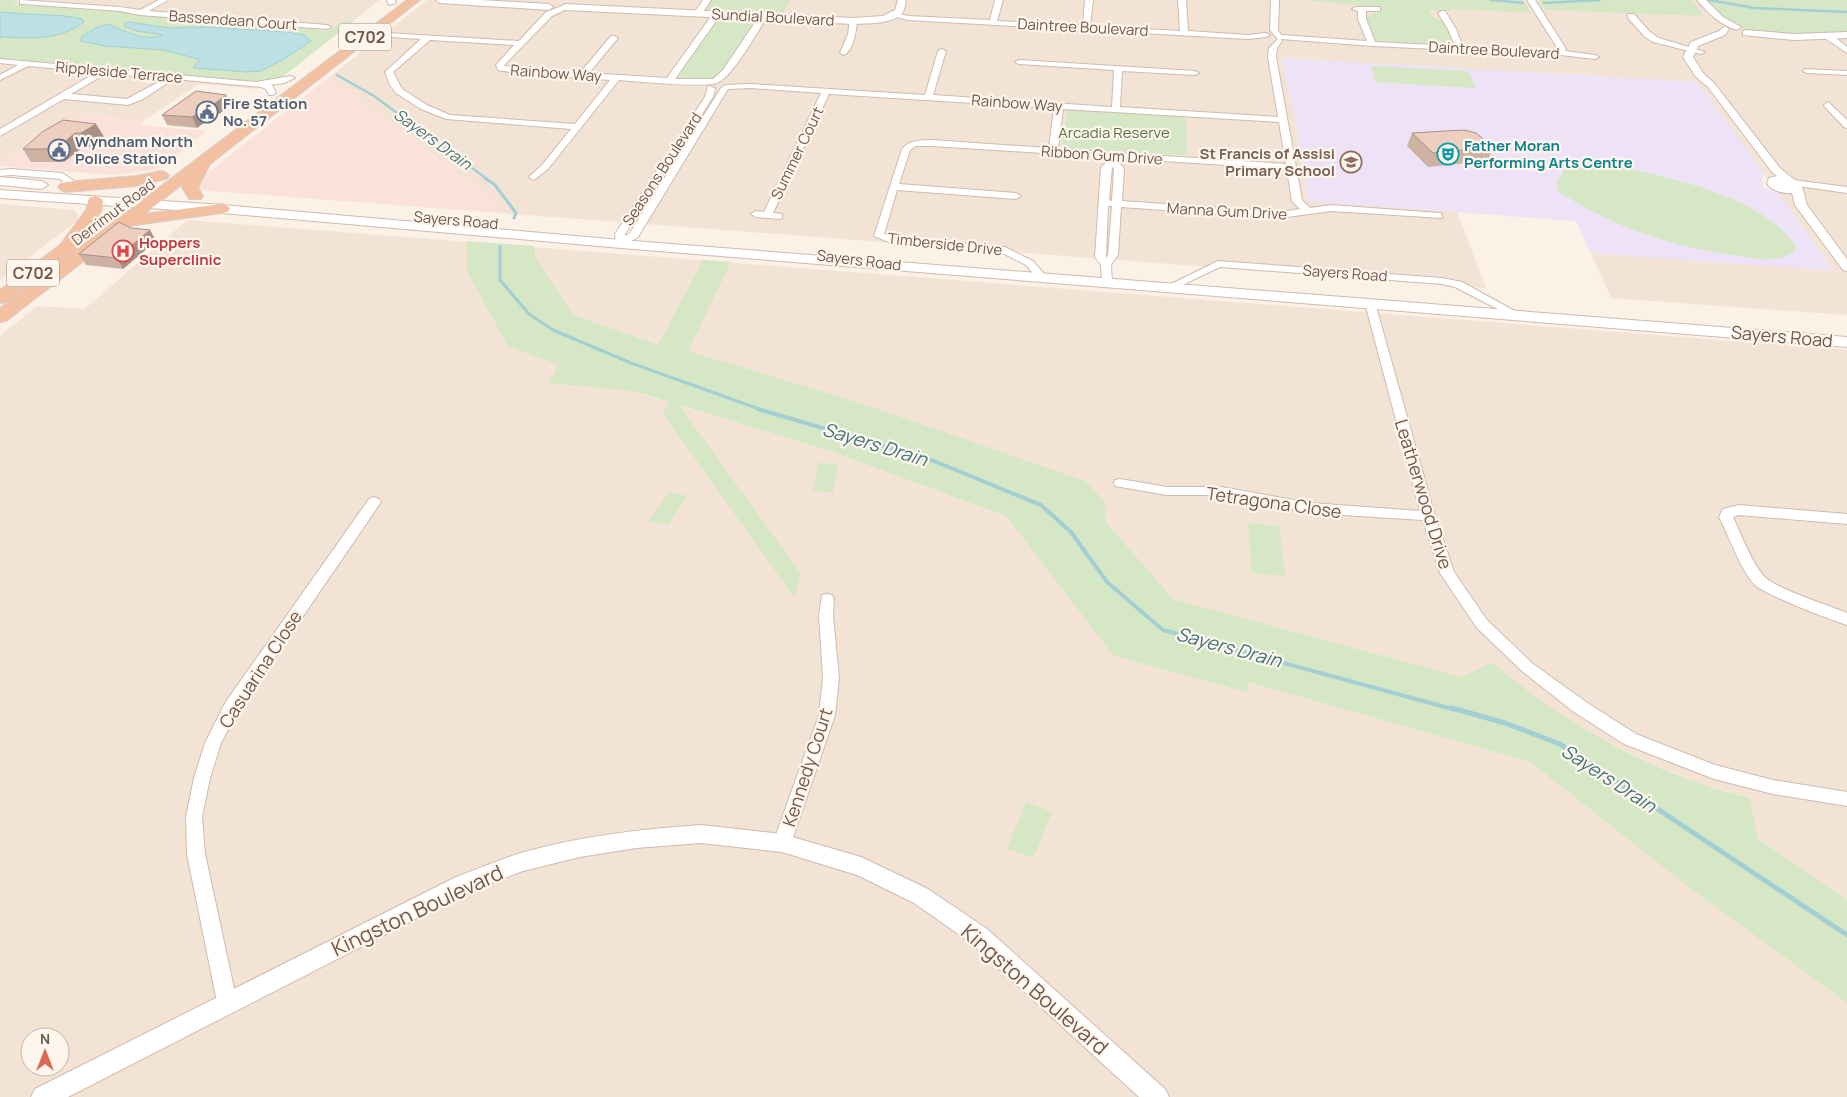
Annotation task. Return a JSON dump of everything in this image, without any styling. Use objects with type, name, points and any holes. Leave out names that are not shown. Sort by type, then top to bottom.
[{"type":"highway","name":"Derrimut Road","points":[[0,298],[125,203],[160,194],[415,0]]},
{"type":"highway","name":"Derrimut Road","points":[[0,318],[125,222],[161,176],[392,1]]},
{"type":"highway","points":[[195,196],[190,187],[205,159]]},
{"type":"highway","points":[[66,187],[136,181],[161,176]]},
{"type":"highway","points":[[67,247],[94,210],[95,201]]},
{"type":"highway","points":[[125,222],[222,209]]},
{"type":"main road","name":"Sayers Road","points":[[0,181],[66,187],[222,209],[362,216],[625,238],[912,266],[1847,342]]},
{"type":"main road","points":[[0,194],[125,203]]},
{"type":"main road","name":"Sayers Road","points":[[160,194],[195,196],[362,216]]},
{"type":"main road","name":"Sayers Road","points":[[1716,330],[1847,336]]},
{"type":"street","points":[[140,13],[164,0]]},
{"type":"street","name":"Sundial Boulevard","points":[[440,0],[853,21],[894,15]]},
{"type":"street","name":"Sundial Boulevard","points":[[502,0],[558,5]]},
{"type":"street","points":[[698,13],[708,0]]},
{"type":"street","points":[[993,22],[999,0]]},
{"type":"street","points":[[1086,28],[1089,0]]},
{"type":"street","points":[[1182,0],[1184,33]]},
{"type":"street","points":[[1275,0],[1272,57],[1297,201],[1308,211]]},
{"type":"street","points":[[1531,0],[1562,49],[1560,53]]},
{"type":"street","points":[[1701,0],[1720,19],[1741,31]]},
{"type":"street","name":"Bassendean Court","points":[[23,2],[120,9],[140,13],[327,26]]},
{"type":"street","points":[[894,15],[900,10],[901,3]]},
{"type":"street","name":"Rainbow Way","points":[[558,5],[501,64],[500,67],[503,70],[712,84],[727,82],[750,86],[1283,120]]},
{"type":"street","points":[[1372,44],[1359,9],[1377,9]]},
{"type":"street","points":[[1433,12],[1455,13]]},
{"type":"street","points":[[1442,12],[1452,29],[1460,49]]},
{"type":"street","points":[[669,81],[717,14]]},
{"type":"street","name":"Daintree Boulevard","points":[[894,15],[1086,28],[1560,53],[1595,57]]},
{"type":"street","name":"Seasons Boulevard","points":[[625,238],[727,82],[763,16]]},
{"type":"street","points":[[1632,16],[1650,36],[1701,52]]},
{"type":"street","points":[[1720,19],[1725,29]]},
{"type":"street","points":[[844,53],[852,34],[853,21]]},
{"type":"street","points":[[1847,35],[1774,35],[1725,29],[1701,40],[1690,49],[1688,57],[1699,75],[1711,85],[1776,180],[1801,205],[1847,267]]},
{"type":"street","points":[[1711,85],[1710,76],[1700,61],[1701,52],[1709,44],[1741,31]]},
{"type":"street","points":[[390,35],[521,43]]},
{"type":"street","points":[[1828,36],[1847,51]]},
{"type":"street","points":[[428,37],[389,72],[397,89],[424,108],[456,119],[577,127]]},
{"type":"street","points":[[582,76],[614,38]]},
{"type":"street","points":[[928,98],[942,51]]},
{"type":"street","points":[[833,52],[855,54]]},
{"type":"street","name":"Rippleside Terrace","points":[[0,61],[238,83],[269,87],[272,93]]},
{"type":"street","points":[[1019,62],[1195,73]]},
{"type":"street","points":[[0,78],[26,64]]},
{"type":"street","points":[[1116,110],[1118,68]]},
{"type":"street","points":[[0,133],[105,71]]},
{"type":"street","points":[[1807,71],[1847,74]]},
{"type":"street","points":[[62,96],[128,102],[140,97],[172,77]]},
{"type":"street","name":"Rippleside Terrace","points":[[238,83],[277,82],[291,78]]},
{"type":"street","points":[[534,177],[545,167],[616,78]]},
{"type":"street","name":"Seasons Boulevard","points":[[625,238],[709,97],[712,84],[727,82]]},
{"type":"street","name":"Summer Court","points":[[767,215],[826,91]]},
{"type":"street","points":[[1828,105],[1847,124]]},
{"type":"street","points":[[1053,151],[1059,106]]},
{"type":"street","name":"Ribbon Gum Drive","points":[[913,145],[932,143],[1053,151],[1112,159],[1291,167]]},
{"type":"street","name":"Timberside Drive","points":[[913,145],[906,149],[879,236],[882,238],[1008,250],[1039,271],[1042,276]]},
{"type":"street","points":[[1106,265],[1113,256],[1118,204],[1119,168],[1112,159],[1106,168],[1100,257],[1106,265],[1107,282]]},
{"type":"street","points":[[0,173],[11,172],[62,176],[68,180],[66,187]]},
{"type":"street","points":[[1776,180],[1781,179],[1795,186],[1847,190]]},
{"type":"street","points":[[1795,186],[1801,205]]},
{"type":"street","points":[[895,187],[1016,196]]},
{"type":"street","name":"Manna Gum Drive","points":[[1104,203],[1280,215],[1331,208],[1439,216]]},
{"type":"street","name":"Summer Court","points":[[756,214],[779,216]]},
{"type":"street","name":"Sayers Road","points":[[1170,287],[1218,264],[1442,280],[1458,284],[1517,315]]},
{"type":"street","name":"Leatherwood Drive","points":[[1370,303],[1428,516],[1447,573],[1482,624],[1528,668],[1580,707],[1630,738],[1714,772],[1773,787],[1847,799]]},
{"type":"street","name":"Tetragona Close","points":[[1120,484],[1167,491],[1221,491],[1311,508],[1428,516]]},
{"type":"street","name":"Casuarina Close","points":[[227,1002],[196,854],[194,817],[202,778],[213,743],[231,708],[374,502]]},
{"type":"street","points":[[1847,519],[1739,510],[1728,512],[1726,517],[1751,568],[1760,581],[1776,590],[1847,619]]},
{"type":"street","name":"Kennedy Court","points":[[782,843],[827,715],[831,678],[826,616],[827,600]]},
{"type":"street","name":"Kingston Boulevard","points":[[43,1097],[227,1002],[463,884],[523,862],[580,848],[636,839],[701,834],[782,843],[861,867],[921,896],[993,948],[1157,1097]]},
{"type":"shaded area","points":[[0,0],[380,0],[317,49],[258,89],[199,84],[144,120],[81,114],[0,164]]},
{"type":"shaded area","points":[[427,0],[1847,0],[1847,315],[1611,298],[1591,253],[1834,270],[1697,82],[1281,58],[1296,122],[1308,201],[1457,212],[1486,288],[201,190],[197,182]]},
{"type":"shaded area","points":[[1281,58],[1698,82],[1764,173],[1763,187],[1779,194],[1834,271],[1591,253],[1576,221],[1308,201],[1296,122]]},
{"type":"shaded area","points":[[329,77],[498,201],[501,213],[201,190],[197,182]]},
{"type":"shaded area","points":[[81,114],[144,120],[139,125],[207,131],[155,170],[115,175],[0,166],[0,164]]},
{"type":"shaded area","points":[[0,204],[75,210],[79,219],[0,280]]},
{"type":"shaded area","points":[[187,220],[1847,350],[1847,900],[1758,839],[1750,798],[1702,784],[1650,763],[1608,743],[1573,724],[1513,681],[1492,662],[1462,677],[1172,599],[1105,521],[1106,503],[860,403],[789,382],[634,392],[830,451],[1006,516],[1115,656],[1248,693],[1248,682],[1530,762],[1691,889],[1847,1003],[1847,1097],[0,1097],[0,336],[37,306],[85,309]]},
{"type":"green space","points":[[0,0],[16,0],[12,4],[21,5],[130,11],[314,27],[322,32],[330,30],[345,21],[354,21],[281,78],[271,81],[236,80],[0,59]]},
{"type":"green space","points":[[710,0],[791,0],[781,16],[705,11]]},
{"type":"green space","points":[[1305,0],[1523,0],[1531,13],[1451,9],[1451,11],[1428,10],[1431,16],[1443,21],[1454,44],[1378,41],[1374,39],[1366,17],[1375,13],[1373,7]]},
{"type":"green space","points":[[1539,0],[1691,0],[1705,16],[1545,10]]},
{"type":"green space","points":[[1708,0],[1847,0],[1847,32],[1784,34],[1751,29],[1736,24],[1724,17]]},
{"type":"green space","points":[[722,16],[754,18],[756,20],[722,73],[714,79],[678,79],[676,77],[718,18]]},
{"type":"green space","points":[[1371,66],[1468,71],[1476,88],[1376,82]]},
{"type":"green space","name":"Arcadia Reserve","points":[[1067,111],[1183,117],[1186,119],[1187,155],[1066,149],[1062,146]]},
{"type":"green space","points":[[1595,164],[1618,167],[1674,180],[1704,188],[1732,199],[1758,212],[1780,227],[1795,245],[1794,251],[1781,258],[1760,259],[1690,247],[1623,226],[1580,205],[1559,192],[1557,182],[1565,169]]},
{"type":"green space","points":[[467,241],[535,246],[535,257],[573,315],[658,345],[703,260],[731,262],[688,351],[860,403],[1085,481],[1106,503],[1105,521],[1173,599],[1462,677],[1492,662],[1550,707],[1613,745],[1680,776],[1750,798],[1758,839],[1847,900],[1847,1003],[1691,889],[1530,762],[1248,682],[1249,693],[1114,656],[1006,516],[830,451],[679,405],[801,574],[794,597],[663,414],[669,402],[633,391],[548,383],[559,365],[508,346],[467,271]]},
{"type":"green space","points":[[818,463],[838,464],[833,492],[813,491]]},
{"type":"green space","points":[[669,492],[687,496],[668,525],[649,521]]},
{"type":"green space","points":[[1248,523],[1279,526],[1285,576],[1252,573]]},
{"type":"green space","points":[[1026,802],[1052,812],[1033,858],[1007,849]]},
{"type":"water","points":[[0,13],[63,16],[82,19],[84,22],[65,32],[44,37],[0,37]]},
{"type":"water","points":[[128,22],[170,28],[204,27],[288,32],[304,35],[311,41],[284,59],[261,71],[246,72],[194,68],[201,60],[164,50],[105,46],[81,41],[82,36],[108,24],[142,36],[156,37],[163,35],[137,31],[124,26]]},
{"type":"building","points":[[196,91],[226,95],[192,117],[162,115]]},
{"type":"building","points":[[63,120],[96,124],[81,133],[75,133],[56,149],[23,149],[42,132]]},
{"type":"building","points":[[1464,130],[1476,133],[1493,147],[1433,153],[1412,133]]},
{"type":"building","points":[[119,222],[131,228],[150,230],[117,258],[79,254]]},
{"type":"waterway","points":[[1491,0],[1523,3]]},
{"type":"waterway","points":[[1544,3],[1600,0]]},
{"type":"waterway","points":[[1709,0],[1754,8],[1847,12]]},
{"type":"waterway","name":"Sayers Drain","points":[[337,75],[374,96],[487,179]]},
{"type":"waterway","name":"Sayers Drain","points":[[485,178],[495,185],[516,213],[514,218]]},
{"type":"waterway","name":"Sayers Drain","points":[[500,246],[500,280],[529,314],[553,330],[631,363],[762,410]]},
{"type":"waterway","name":"Sayers Drain","points":[[758,409],[934,461],[1041,505],[1071,532],[1107,582],[1163,630],[1456,710]]},
{"type":"waterway","name":"Sayers Drain","points":[[1452,708],[1505,723],[1560,744],[1847,935]]},
{"type":"place","name":"Fire Station No. 57","points":[[207,112]]},
{"type":"place","name":"Wyndham North Police Station","points":[[59,150]]},
{"type":"place","name":"Father Moran Performing Arts Centre","points":[[1448,154]]},
{"type":"place","name":"St Francis of Assisi Primary School","points":[[1351,162]]},
{"type":"place","name":"Hoppers Superclinic","points":[[123,251]]}]
